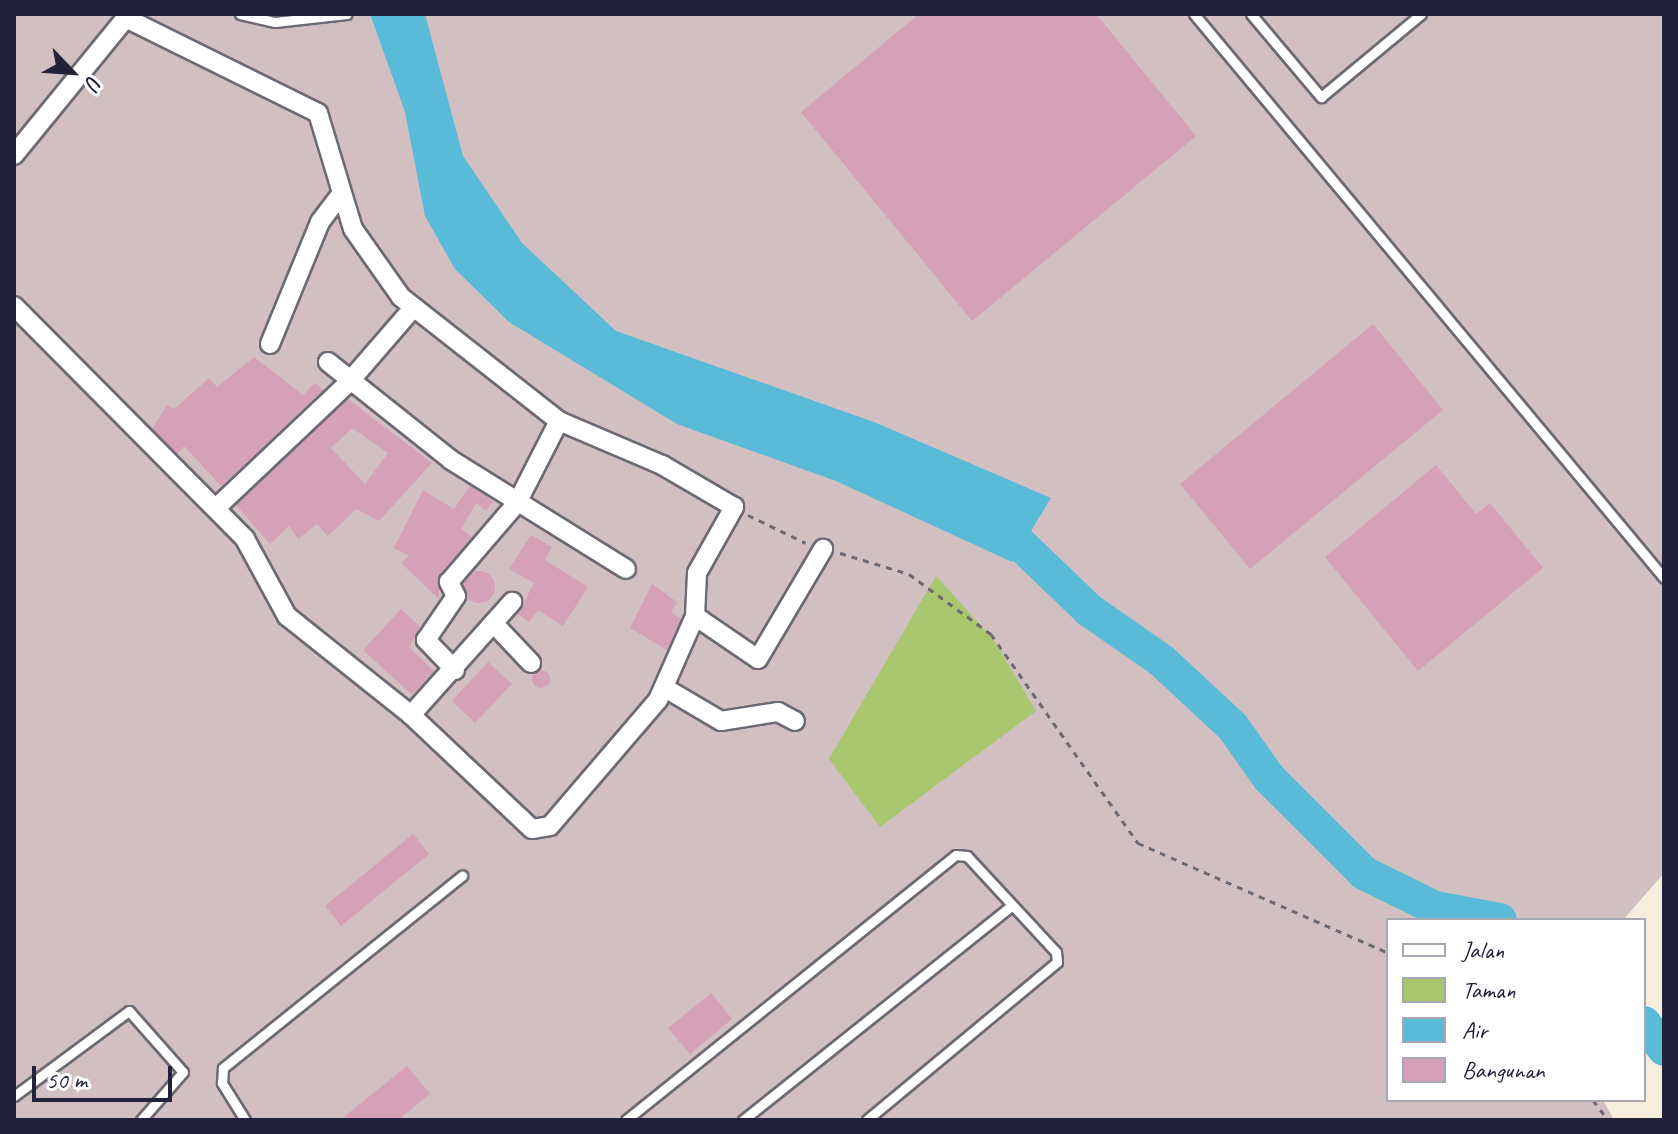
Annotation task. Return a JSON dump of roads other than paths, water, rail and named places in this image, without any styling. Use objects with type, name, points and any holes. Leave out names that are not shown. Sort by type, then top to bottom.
[{"type":"street","points":[[14,155],[129,17],[318,113],[340,195],[362,247],[414,307],[559,421],[662,465],[734,507],[694,580],[695,616],[665,688],[556,820],[537,831],[502,806],[411,715],[287,616],[260,557],[217,507],[14,306]]},
{"type":"street","points":[[270,344],[320,222],[340,195]]},
{"type":"street","points":[[217,507],[349,382],[414,307]]},
{"type":"street","points":[[328,362],[349,382],[517,503],[626,569]]},
{"type":"street","points":[[455,670],[427,635],[456,596],[449,582],[517,503],[559,421]]},
{"type":"street","points":[[695,616],[758,659],[823,549]]},
{"type":"street","points":[[411,715],[496,626],[512,602]]},
{"type":"street","points":[[496,626],[531,663]]},
{"type":"street","points":[[665,688],[721,721],[778,712],[795,721]]},
{"type":"lane","points":[[240,14],[275,22],[347,14]]},
{"type":"lane","points":[[1194,14],[1664,578]]},
{"type":"lane","points":[[1251,14],[1321,97],[1421,14]]},
{"type":"lane","points":[[626,1120],[956,855],[979,863],[1012,905],[1056,952],[1053,969],[867,1120]]},
{"type":"lane","points":[[245,1120],[222,1083],[223,1068],[462,876]]},
{"type":"lane","points":[[743,1120],[1012,905]]},
{"type":"lane","points":[[14,1096],[129,1011],[183,1072],[141,1120]]},
{"type":"water","points":[[370,14],[425,14],[463,156],[522,243],[616,331],[874,422],[1051,498],[1012,562],[836,481],[677,424],[509,322],[455,269],[425,216],[405,112]]},
{"type":"waterway","points":[[989,514],[1089,610],[1162,661],[1233,727],[1269,778],[1364,873],[1435,908],[1489,918]]},
{"type":"waterway","points":[[1646,1026],[1664,1049]]}]
